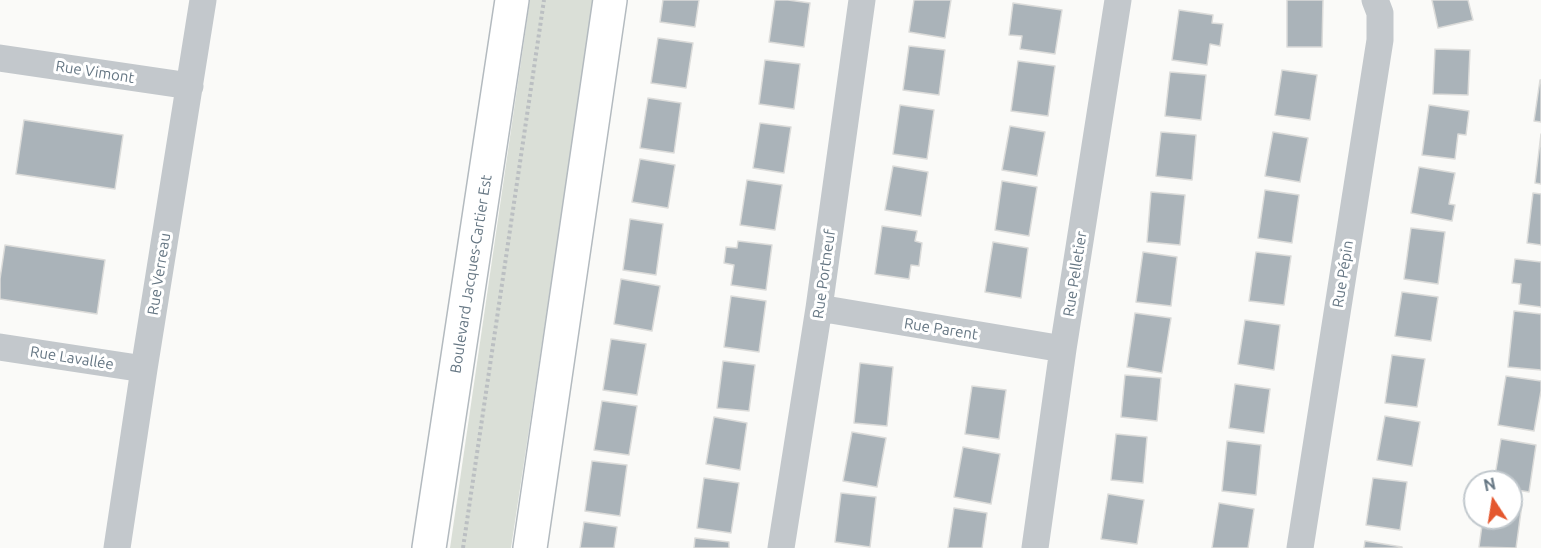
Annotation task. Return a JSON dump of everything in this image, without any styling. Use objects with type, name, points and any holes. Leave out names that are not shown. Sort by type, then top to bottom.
[{"type":"main road","name":"Boulevard Jacques-Cartier Est","points":[[429,548],[512,0]]},
{"type":"main road","points":[[530,548],[610,0]]},
{"type":"street","name":"Rue Verreau","points":[[117,548],[204,0]]},
{"type":"street","name":"Rue Portneuf","points":[[781,548],[819,308],[862,0]]},
{"type":"street","name":"Rue Pelletier","points":[[1035,548],[1063,349],[1118,0]]},
{"type":"street","name":"Rue Pépin","points":[[1300,548],[1380,40],[1380,13],[1375,0]]},
{"type":"street","name":"Rue Vimont","points":[[0,58],[189,86]]},
{"type":"street","name":"Rue Parent","points":[[819,308],[1063,349]]},
{"type":"street","name":"Rue Lavallée","points":[[0,347],[144,369]]},
{"type":"path","name":"Boulevard Jacques-Cartier Est","points":[[463,548],[544,0]]},
{"type":"shaded area","points":[[530,0],[594,0],[511,548],[450,548]]},
{"type":"building","points":[[663,0],[699,0],[695,27],[660,22]]},
{"type":"building","points":[[775,0],[810,3],[804,47],[769,42]]},
{"type":"building","points":[[914,0],[951,0],[945,38],[909,32]]},
{"type":"building","points":[[1287,0],[1323,0],[1322,47],[1287,47]]},
{"type":"building","points":[[1432,0],[1468,0],[1473,20],[1438,28]]},
{"type":"building","points":[[1013,3],[1062,10],[1055,54],[1020,49],[1022,36],[1009,35]]},
{"type":"building","points":[[1179,10],[1213,15],[1212,23],[1223,24],[1220,46],[1210,44],[1207,65],[1172,60]]},
{"type":"building","points":[[658,38],[693,43],[686,88],[651,83]]},
{"type":"building","points":[[909,46],[945,50],[939,95],[903,90]]},
{"type":"building","points":[[1435,49],[1470,50],[1468,95],[1433,94]]},
{"type":"building","points":[[765,60],[800,64],[794,109],[759,104]]},
{"type":"building","points":[[1018,61],[1055,66],[1048,116],[1011,111]]},
{"type":"building","points":[[1282,70],[1317,75],[1310,120],[1275,115]]},
{"type":"building","points":[[1170,72],[1206,75],[1201,120],[1165,116]]},
{"type":"building","points":[[1541,80],[1541,122],[1534,121]]},
{"type":"building","points":[[648,98],[681,103],[674,153],[640,148]]},
{"type":"building","points":[[900,105],[934,110],[927,159],[893,154]]},
{"type":"building","points":[[1429,105],[1469,111],[1466,135],[1458,134],[1455,159],[1422,155]]},
{"type":"building","points":[[24,120],[123,135],[115,189],[16,174]]},
{"type":"building","points":[[760,123],[791,127],[784,173],[753,168]]},
{"type":"building","points":[[1010,126],[1045,132],[1037,176],[1002,170]]},
{"type":"building","points":[[1161,132],[1196,135],[1192,180],[1156,176]]},
{"type":"building","points":[[1273,132],[1308,138],[1300,182],[1265,176]]},
{"type":"building","points":[[1541,134],[1541,184],[1535,183]]},
{"type":"building","points":[[640,159],[675,165],[668,208],[632,202]]},
{"type":"building","points":[[893,166],[928,172],[921,216],[885,210]]},
{"type":"building","points":[[1419,167],[1455,173],[1449,204],[1455,205],[1452,221],[1411,213]]},
{"type":"building","points":[[747,180],[782,185],[775,230],[740,225]]},
{"type":"building","points":[[1002,181],[1037,187],[1029,236],[995,230]]},
{"type":"building","points":[[1265,190],[1299,195],[1292,243],[1258,238]]},
{"type":"building","points":[[1151,192],[1185,195],[1180,245],[1147,242]]},
{"type":"building","points":[[1533,193],[1541,194],[1541,245],[1527,243]]},
{"type":"building","points":[[630,219],[663,224],[656,275],[623,270]]},
{"type":"building","points":[[882,226],[917,231],[915,241],[922,243],[919,266],[911,265],[909,279],[875,274]]},
{"type":"building","points":[[1411,228],[1445,232],[1438,284],[1404,279]]},
{"type":"building","points":[[738,241],[772,245],[766,290],[731,285],[734,265],[724,263],[726,247],[737,248]]},
{"type":"building","points":[[993,242],[1028,248],[1021,298],[985,292]]},
{"type":"building","points":[[5,245],[105,260],[97,314],[0,299],[0,279]]},
{"type":"building","points":[[1143,252],[1177,257],[1171,306],[1136,302]]},
{"type":"building","points":[[1256,252],[1291,256],[1284,305],[1249,301]]},
{"type":"building","points":[[1515,259],[1541,262],[1541,307],[1519,304],[1521,284],[1512,283]]},
{"type":"building","points":[[621,279],[660,286],[652,331],[614,324]]},
{"type":"building","points":[[1402,292],[1438,297],[1431,341],[1395,336]]},
{"type":"building","points":[[731,296],[766,301],[759,352],[724,347]]},
{"type":"building","points":[[1514,311],[1541,314],[1541,370],[1508,367]]},
{"type":"building","points":[[1135,313],[1171,318],[1162,373],[1127,367]]},
{"type":"building","points":[[1245,320],[1280,325],[1274,370],[1238,364]]},
{"type":"building","points":[[611,339],[646,344],[637,395],[603,390]]},
{"type":"building","points":[[1392,355],[1425,359],[1417,407],[1385,403]]},
{"type":"building","points":[[723,361],[755,365],[749,411],[717,408]]},
{"type":"building","points":[[860,363],[893,367],[887,426],[854,423]]},
{"type":"building","points":[[1125,375],[1161,378],[1157,421],[1121,417]]},
{"type":"building","points":[[1506,376],[1541,381],[1534,431],[1498,425]]},
{"type":"building","points":[[1235,384],[1270,389],[1264,433],[1229,428]]},
{"type":"building","points":[[972,386],[1006,390],[999,439],[965,434]]},
{"type":"building","points":[[602,401],[637,406],[629,455],[594,450]]},
{"type":"building","points":[[1385,416],[1420,422],[1412,466],[1377,460]]},
{"type":"building","points":[[714,417],[747,423],[740,470],[706,464]]},
{"type":"building","points":[[852,432],[886,438],[877,487],[843,481]]},
{"type":"building","points":[[1116,434],[1147,437],[1143,483],[1111,480]]},
{"type":"building","points":[[1501,439],[1536,445],[1529,492],[1523,491],[1523,470],[1496,470]]},
{"type":"building","points":[[1227,441],[1261,445],[1256,495],[1222,491]]},
{"type":"building","points":[[963,447],[1000,454],[991,504],[954,497]]},
{"type":"building","points":[[592,461],[627,465],[620,516],[585,511]]},
{"type":"building","points":[[704,478],[739,483],[731,533],[697,528]]},
{"type":"building","points":[[1373,478],[1407,482],[1400,530],[1366,525]]},
{"type":"building","points":[[841,493],[876,497],[870,547],[835,542]]},
{"type":"building","points":[[1108,494],[1144,500],[1137,544],[1101,539]]},
{"type":"building","points":[[1219,503],[1254,509],[1248,548],[1212,548]]},
{"type":"building","points":[[954,508],[987,513],[982,548],[948,548]]},
{"type":"building","points":[[584,522],[617,527],[614,548],[580,548]]},
{"type":"building","points":[[1481,530],[1518,530],[1516,548],[1479,547]]},
{"type":"building","points":[[695,538],[729,542],[729,548],[694,548]]},
{"type":"building","points":[[1365,541],[1402,547],[1402,548],[1364,548]]}]
